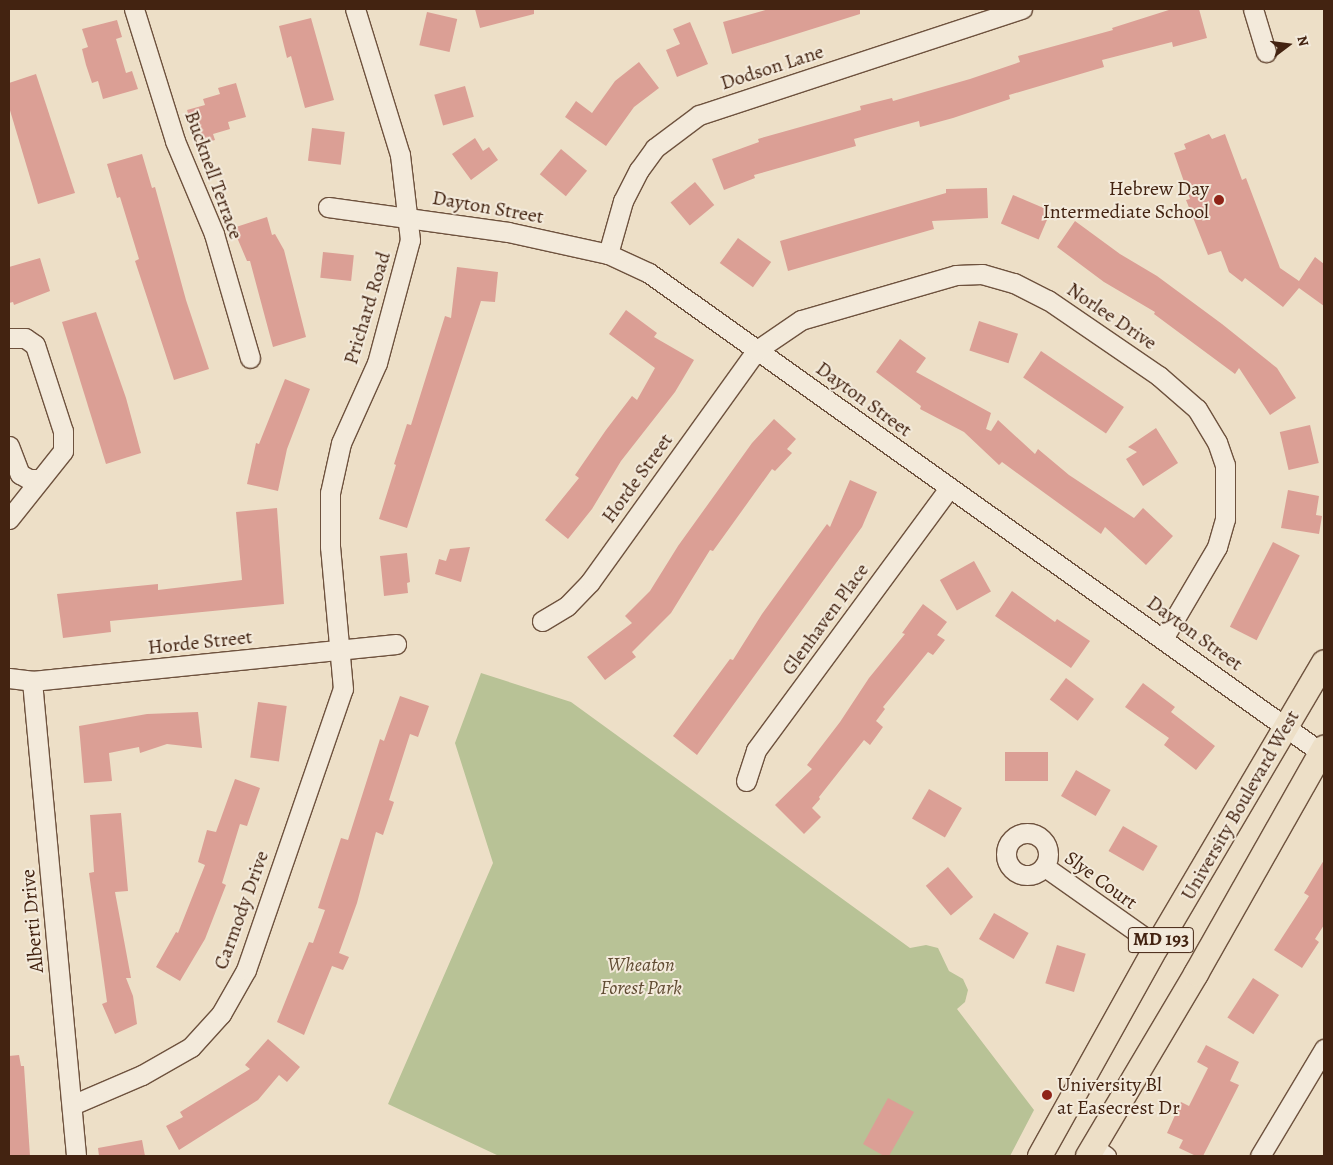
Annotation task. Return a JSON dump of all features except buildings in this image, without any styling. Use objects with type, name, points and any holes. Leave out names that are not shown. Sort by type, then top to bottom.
[{"type":"main road","name":"University Boulevard West","points":[[1040,1156],[1157,946],[1285,726],[1324,663]]},
{"type":"main road","name":"MD 193","points":[[1096,1153],[1323,750]]},
{"type":"street","name":"Bucknell Terrace","points":[[134,9],[175,141],[214,234],[250,358]]},
{"type":"street","name":"Prichard Road","points":[[342,650],[330,547],[330,493],[342,443],[377,363],[400,287],[410,240],[409,216],[400,155],[355,9]]},
{"type":"street","name":"Dodson Lane","points":[[608,254],[623,201],[639,170],[655,148],[700,115],[986,14],[1022,9]]},
{"type":"street","points":[[1254,9],[1266,52]]},
{"type":"street","name":"Dayton Street","points":[[328,207],[409,216],[508,232],[608,254],[649,273],[949,488],[1164,637],[1285,726],[1323,750]]},
{"type":"street","name":"Norlee Drive","points":[[758,350],[801,320],[956,275],[982,274],[1014,283],[1048,300],[1159,376],[1197,409],[1217,442],[1225,465],[1225,519],[1218,547],[1164,637]]},
{"type":"street","points":[[9,338],[25,338],[35,345],[63,431],[63,451],[9,519]]},
{"type":"street","name":"Horde Street","points":[[542,621],[567,606],[590,582],[758,350]]},
{"type":"street","points":[[9,446],[20,474],[29,479],[40,479]]},
{"type":"street","name":"Glenhaven Place","points":[[746,781],[756,750],[949,488]]},
{"type":"street","name":"Horde Street","points":[[9,678],[32,681],[396,644]]},
{"type":"street","name":"Carmody Drive","points":[[72,1105],[142,1075],[190,1047],[221,1014],[246,970],[343,689],[342,650]]},
{"type":"street","name":"Alberti Drive","points":[[32,681],[76,1156]]},
{"type":"street","name":"Slye Court","points":[[1045,867],[1157,946]]},
{"type":"street","points":[[1260,1156],[1324,1049]]},
{"type":"green space","name":"Wheaton Forest Park","points":[[481,673],[571,702],[910,948],[926,945],[938,948],[949,971],[963,979],[968,990],[965,1002],[957,1009],[1034,1110],[1010,1156],[499,1156],[388,1104],[493,863],[455,743]]},
{"type":"place","name":"Hebrew Day Intermediate School","points":[[1219,200]]},
{"type":"place","name":"University Bl at Easecrest Dr","points":[[1047,1095]]}]
